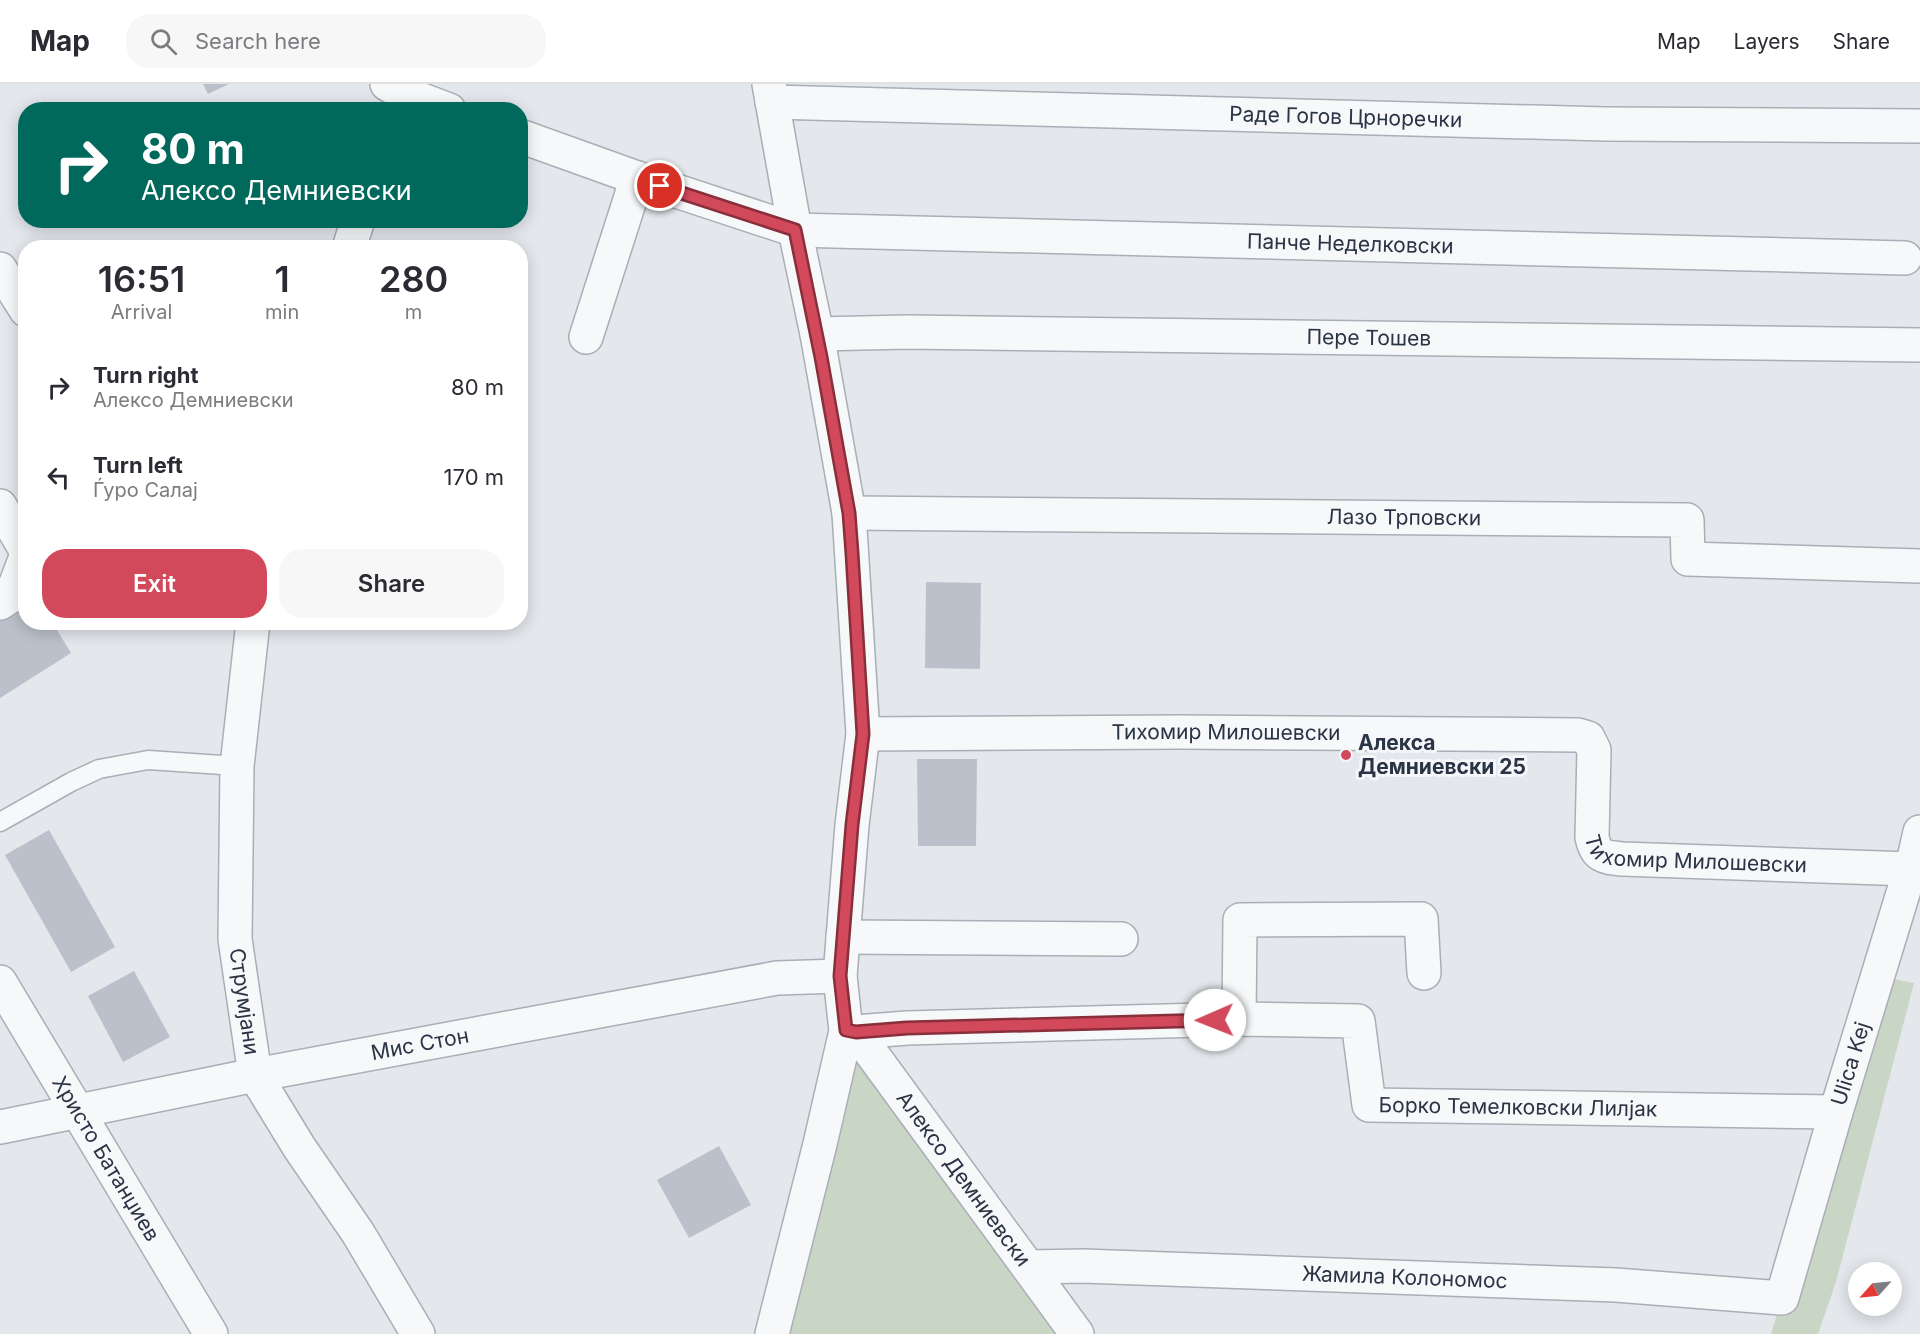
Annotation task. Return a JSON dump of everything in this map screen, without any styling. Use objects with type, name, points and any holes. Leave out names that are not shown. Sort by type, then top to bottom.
[{"type":"street","name":"Раде Гогов Црноречки","points":[[771,93],[1605,124],[1920,126]]},
{"type":"street","points":[[771,93],[849,513],[863,734],[852,825],[840,976],[851,1031],[772,1334]]},
{"type":"street","points":[[394,95],[420,102]]},
{"type":"street","name":"Панче Неделковски","points":[[528,139],[637,178],[795,230],[1905,258]]},
{"type":"street","points":[[586,337],[637,178]]},
{"type":"street","points":[[0,269],[18,297]]},
{"type":"street","name":"Пере Тошев","points":[[817,334],[907,332],[1920,345]]},
{"type":"street","points":[[0,506],[18,536]]},
{"type":"street","name":"Лазо Трповски","points":[[849,513],[1687,520],[1688,559],[1920,566]]},
{"type":"street","points":[[0,603],[11,597],[18,578]]},
{"type":"street","name":"Струмјани","points":[[252,630],[237,766],[235,939],[255,1075],[358,1233],[418,1334]]},
{"type":"street","name":"Тихомир Милошевски","points":[[863,734],[1192,732],[1578,735],[1588,738],[1594,750],[1592,837],[1595,850],[1606,857],[1911,869]]},
{"type":"street","name":"Ulica Kej","points":[[1782,1298],[1836,1112],[1911,869],[1920,832]]},
{"type":"street","points":[[1239,1019],[1240,920],[1421,919],[1425,974]]},
{"type":"street","points":[[843,937],[1121,939]]},
{"type":"street","name":"Мис Стон","points":[[0,1127],[255,1075],[777,978],[840,976]]},
{"type":"street","name":"Христо Батанџиев","points":[[0,982],[211,1334]]},
{"type":"street","name":"Борко Темелковски Лилјак","points":[[851,1031],[1239,1019],[1358,1021],[1369,1105],[1836,1112]]},
{"type":"street","name":"Алексо Демниевски","points":[[851,1031],[1077,1334]]},
{"type":"street","name":"Жамила Колономос","points":[[1029,1267],[1083,1266],[1616,1285],[1782,1298]]},
{"type":"lane","points":[[0,822],[99,769],[148,760],[237,766]]},
{"type":"green space","points":[[1878,976],[1914,983],[1836,1282],[1818,1334],[1771,1334]]},
{"type":"green space","points":[[846,1031],[1077,1334],[772,1334]]},
{"type":"building","points":[[203,84],[229,84],[208,94]]},
{"type":"building","points":[[926,582],[981,583],[980,669],[925,668]]},
{"type":"building","points":[[18,605],[18,630],[57,630],[71,653],[0,698],[0,616]]},
{"type":"building","points":[[917,759],[977,759],[976,846],[918,846]]},
{"type":"building","points":[[49,830],[115,947],[71,972],[5,855]]},
{"type":"building","points":[[134,971],[170,1037],[123,1062],[88,996]]},
{"type":"building","points":[[719,1146],[751,1205],[689,1238],[657,1180]]},
{"type":"place","name":"Алекса Демниевски 25","points":[[1346,755]]},
{"type":"route","points":[[660,186],[795,230],[817,334],[849,513],[852,553],[863,734],[852,825],[840,976],[846,1030],[856,1032],[907,1028],[1215,1020]]}]
